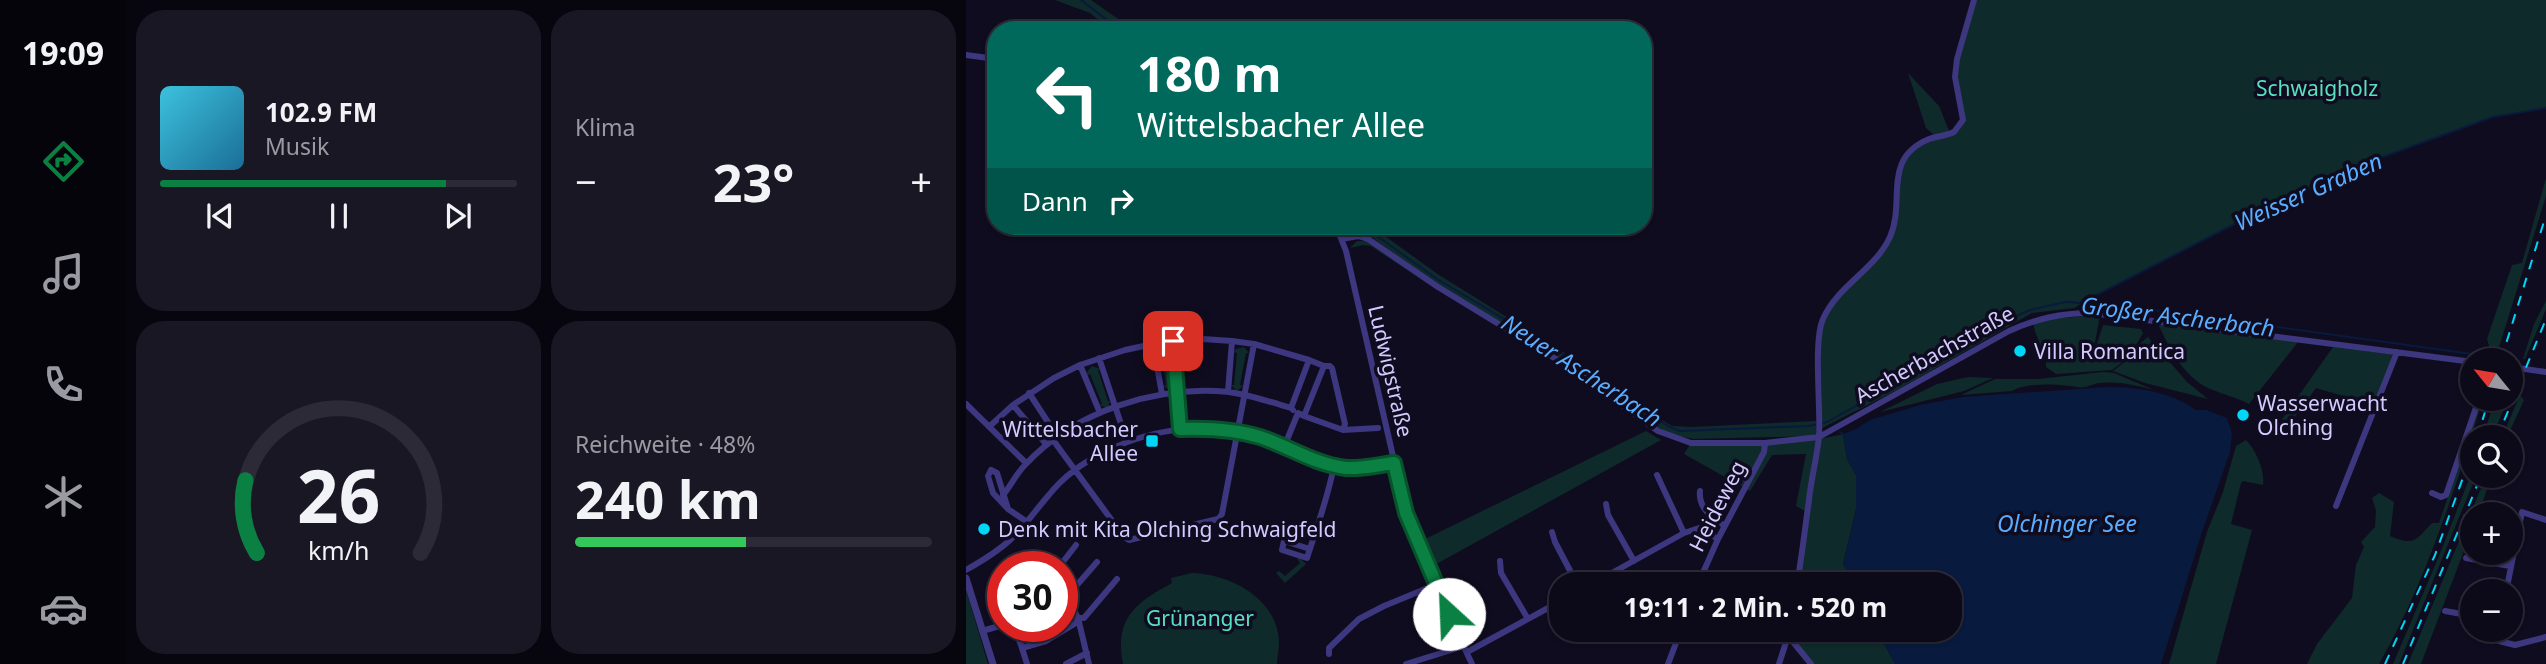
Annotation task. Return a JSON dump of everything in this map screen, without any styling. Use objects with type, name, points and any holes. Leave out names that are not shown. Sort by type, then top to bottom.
[{"type":"street","points":[[1799,572],[1819,437],[1820,328],[1823,318],[1831,305],[1878,257],[1887,244],[1893,231],[1898,174],[1908,153],[1930,138],[1954,132],[1963,120],[1955,77],[1957,59],[1974,0]]},
{"type":"street","points":[[966,55],[987,58]]},
{"type":"street","name":"Ludwigstraße","points":[[1340,235],[1406,513],[1435,585],[1472,664]]},
{"type":"street","name":"Ascherbachstraße","points":[[1342,239],[1364,236],[1373,241],[1438,287],[1578,373],[1667,435],[1691,443],[1765,443],[1819,437],[2009,331],[2034,320],[2064,313],[2091,313],[2460,360]]},
{"type":"street","points":[[990,426],[1029,393],[1080,365],[1153,344],[1203,339],[1254,344],[1330,366],[1345,424],[1343,430]]},
{"type":"street","points":[[1173,341],[1180,429]]},
{"type":"street","points":[[1228,392],[1233,341]]},
{"type":"street","points":[[1153,344],[1162,394]]},
{"type":"street","points":[[1013,405],[1052,440],[1124,537],[1129,540],[1218,519],[1222,514],[1254,344]]},
{"type":"street","points":[[2336,506],[2397,352]]},
{"type":"street","points":[[1099,358],[1127,442]]},
{"type":"street","points":[[1291,408],[1308,360]]},
{"type":"street","points":[[1080,365],[1100,412]]},
{"type":"street","points":[[1284,447],[1324,366]]},
{"type":"street","points":[[2524,369],[2546,372]]},
{"type":"street","points":[[1003,495],[1026,463],[1052,440],[1100,412],[1162,394],[1228,392],[1291,408],[1301,415],[1343,430],[1378,428]]},
{"type":"street","points":[[1029,393],[1052,440]]},
{"type":"street","points":[[966,404],[1026,463]]},
{"type":"street","points":[[2432,493],[2441,497],[2446,495],[2475,411]]},
{"type":"street","points":[[966,570],[1000,549],[1049,495],[1076,470],[1106,451],[1127,442],[1180,429],[1201,428],[1262,438],[1307,458],[1334,466],[1362,468],[1394,463]]},
{"type":"street","name":"Heideweg","points":[[1703,572],[1764,452],[1765,443]]},
{"type":"street","points":[[1310,549],[1334,466]]},
{"type":"street","points":[[1008,509],[997,472],[991,470],[988,477],[993,493],[1008,509],[1027,522]]},
{"type":"street","points":[[1657,475],[1684,533]]},
{"type":"street","points":[[1700,491],[1699,497],[1709,517],[1725,526]]},
{"type":"street","points":[[1606,504],[1608,515],[1634,561]]},
{"type":"street","points":[[2508,579],[2522,512],[2546,520]]},
{"type":"street","points":[[1614,572],[1684,533],[1699,528],[1718,540]]},
{"type":"street","points":[[1552,531],[1571,572]]},
{"type":"street","points":[[1071,551],[1076,545]]},
{"type":"street","points":[[1500,561],[1501,573],[1528,619]]},
{"type":"street","points":[[1078,584],[1097,562]]},
{"type":"street","points":[[2504,565],[2510,566]]},
{"type":"street","points":[[966,578],[993,664]]},
{"type":"street","points":[[1089,664],[1078,618],[1084,618],[1117,579]]},
{"type":"street","points":[[1329,654],[1329,648],[1359,619],[1435,585]]},
{"type":"street","points":[[1406,664],[1465,649],[1549,608]]},
{"type":"street","points":[[2445,611],[2460,614]]},
{"type":"street","points":[[982,631],[987,630]]},
{"type":"street","points":[[2499,642],[2515,645],[2546,637]]},
{"type":"street","points":[[1020,642],[1027,664]]},
{"type":"street","points":[[1022,648],[1043,642]]},
{"type":"street","points":[[1668,664],[1676,642]]},
{"type":"street","points":[[1779,664],[1787,642]]},
{"type":"street","points":[[1796,642],[1811,664]]},
{"type":"street","points":[[1066,664],[1087,653]]},
{"type":"green space","points":[[1055,0],[1091,0],[1121,21],[1100,21],[1090,13]]},
{"type":"green space","name":"Schwaigholz","points":[[1974,0],[2546,0],[2546,108],[2493,117],[2377,159],[2286,197],[2081,303],[2065,300],[2081,304],[2074,308],[2032,313],[1897,390],[1822,428],[1820,328],[1831,305],[1877,257],[1893,231],[1897,182],[1907,155],[1936,137],[1926,128],[1908,73],[1939,106],[1950,133],[1963,120],[1955,77]]},
{"type":"green space","points":[[2546,178],[2546,196],[2499,348],[2490,348],[2487,339],[2512,265],[2522,263]]},
{"type":"green space","points":[[1369,235],[1383,235],[1439,275],[1589,368],[1672,426],[1816,421],[1816,433],[1814,436],[1693,439],[1666,433],[1612,393],[1421,273]]},
{"type":"green space","points":[[1357,241],[1367,241],[1434,288],[1371,246],[1350,248]]},
{"type":"green space","points":[[2546,301],[2546,309],[2524,359],[2524,356],[2534,324]]},
{"type":"green space","points":[[2100,315],[2094,345],[2086,359],[2093,356],[2103,325],[2141,329],[2143,333],[2136,345],[2136,352],[2112,370],[2056,374],[2046,367],[2046,354],[2053,350],[2054,345],[2046,341],[2040,348],[2034,320]]},
{"type":"green space","points":[[2158,324],[2298,342],[2249,404],[2208,388],[2191,376],[2172,351]]},
{"type":"green space","points":[[2148,337],[2187,382],[2208,399],[2145,383],[2113,371],[2137,352],[2138,345]]},
{"type":"green space","points":[[1165,346],[1172,351],[1169,352],[1175,384],[1171,390],[1163,386],[1166,385],[1161,354],[1158,354],[1158,350]]},
{"type":"green space","points":[[1244,347],[1249,353],[1246,353],[1240,385],[1243,386],[1237,391],[1231,385],[1234,385],[1237,353],[1234,352]]},
{"type":"green space","points":[[2333,347],[2395,355],[2375,405],[2316,388],[2287,428],[2278,425]]},
{"type":"green space","points":[[1092,366],[1100,369],[1098,370],[1110,401],[1108,408],[1099,405],[1102,404],[1090,374],[1087,375]]},
{"type":"green space","points":[[2114,373],[2154,390],[2106,383],[2083,387],[2035,385],[2012,391],[1961,395],[1995,379],[2038,379]]},
{"type":"green space","points":[[1968,377],[1993,378],[1964,391],[1880,412],[1937,384]]},
{"type":"green space","points":[[2477,411],[2479,411],[2475,425],[2472,425]]},
{"type":"green space","points":[[2491,411],[2503,411],[2497,425],[2487,425]]},
{"type":"green space","points":[[2513,411],[2519,411],[2513,425],[2507,425]]},
{"type":"green space","points":[[1646,431],[1661,440],[1431,567],[1421,541]]},
{"type":"green space","points":[[1843,434],[1847,459],[1856,475],[1856,509],[1843,564],[1847,572],[1799,572],[1807,512],[1796,506],[1806,454],[1772,455],[1750,491],[1684,454],[1691,443],[1787,442]]},
{"type":"green space","points":[[2246,440],[2259,461],[2263,485],[2243,481],[2241,483],[2231,524],[2252,530],[2216,664],[2169,664],[2207,532],[2223,492],[2236,446]]},
{"type":"green space","points":[[2460,461],[2460,470],[2425,568],[2379,664],[2307,664],[2317,644],[2352,598],[2356,565],[2364,547],[2361,542],[2375,527],[2376,510],[2372,498],[2379,493],[2394,502],[2390,536],[2398,539],[2414,540],[2432,523],[2439,523]]},
{"type":"green space","points":[[2466,488],[2471,488],[2465,502],[2460,502]]},
{"type":"green space","points":[[2481,488],[2488,488],[2482,502],[2475,502]]},
{"type":"green space","points":[[2460,502],[2460,515],[2399,664],[2393,664]]},
{"type":"green space","points":[[2460,539],[2460,561],[2421,664],[2408,664]]},
{"type":"green space","points":[[1299,557],[1306,564],[1285,583],[1276,573],[1279,571],[1285,576],[1300,563],[1297,559]]},
{"type":"green space","name":"Grünanger","points":[[1192,573],[1207,574],[1236,584],[1261,602],[1277,627],[1277,664],[1123,664],[1122,635],[1130,614],[1147,598],[1172,583],[1171,578]]},
{"type":"green space","points":[[966,590],[988,664],[966,664]]},
{"type":"green space","points":[[1793,642],[1883,642],[1895,664],[1811,664]]},
{"type":"water","name":"Olchinger See","points":[[2108,387],[2130,388],[2165,395],[2196,410],[2206,410],[2227,418],[2232,433],[2230,452],[2161,664],[1895,664],[1883,642],[1962,642],[1962,572],[1847,572],[1843,564],[1856,510],[1856,475],[1847,459],[1843,434],[1870,420],[1920,405],[1963,397]]},
{"type":"waterway","name":"Neuer Ascherbach","points":[[1081,0],[1108,21]]},
{"type":"waterway","name":"Weisser Graben","points":[[2081,303],[2254,214],[2377,159],[2493,117],[2546,108]]},
{"type":"waterway","name":"Großer Ascherbach","points":[[1376,235],[1437,279],[1573,360],[1668,426],[1680,431],[1809,426],[1827,422],[2000,323],[2030,310],[2065,302],[2125,306],[2460,352]]},
{"type":"railway","points":[[2505,348],[2546,215]]},
{"type":"railway","points":[[2502,425],[2546,319]]},
{"type":"railway","points":[[2481,425],[2485,411]]},
{"type":"railway","points":[[2385,664],[2435,555],[2460,486]]},
{"type":"railway","points":[[2403,664],[2476,488]]},
{"type":"place","name":"Villa Romantica","points":[[2020,351]]},
{"type":"place","name":"Wasserwacht Olching","points":[[2243,415]]},
{"type":"place","name":"Wittelsbacher Allee","points":[[1152,441]]},
{"type":"place","name":"Denk mit Kita Olching Schwaigfeld","points":[[984,529]]},
{"type":"route","points":[[1173,341],[1180,429],[1201,428],[1249,434],[1334,466],[1362,468],[1394,463],[1406,513],[1449,614]]}]
